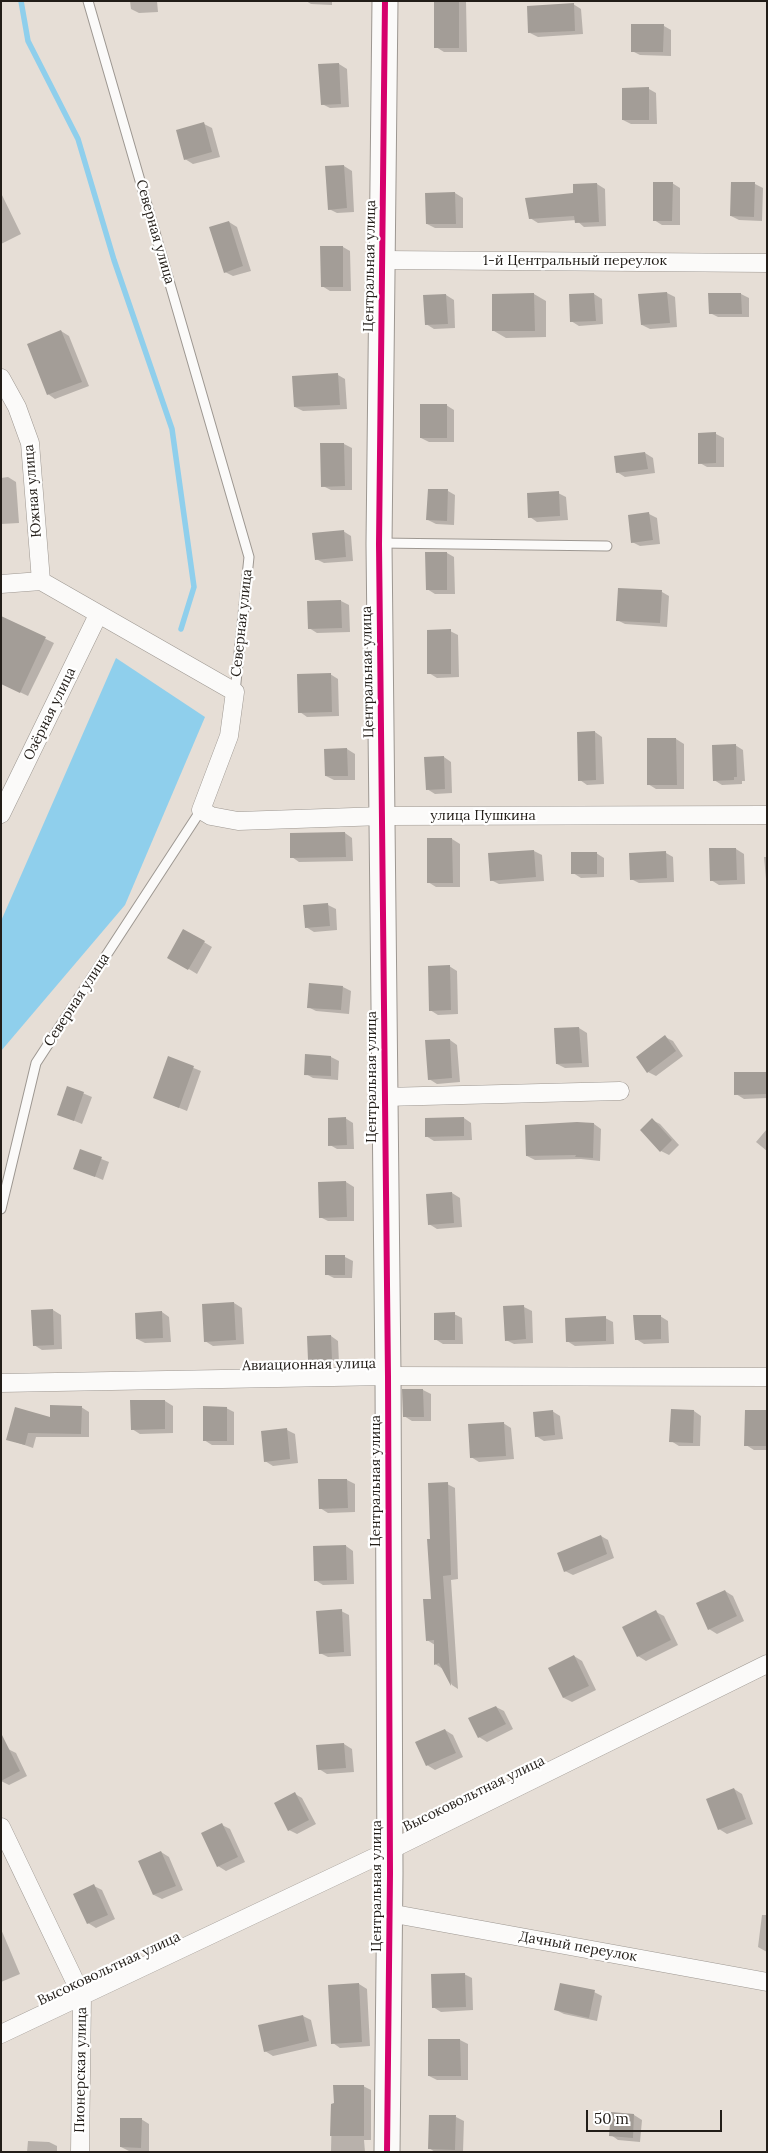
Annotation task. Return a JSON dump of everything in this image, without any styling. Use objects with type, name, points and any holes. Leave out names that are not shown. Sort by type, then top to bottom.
[{"type":"street","name":"Центральная улица","points":[[385,1],[379,544],[388,1376],[390,1850],[388,2152]]},
{"type":"street","name":"1-й Центральный переулок","points":[[383,260],[767,263]]},
{"type":"street","name":"Южная улица","points":[[1,378],[17,407],[30,443],[41,581]]},
{"type":"street","points":[[1,584],[41,581],[98,615],[149,641],[235,692]]},
{"type":"street","name":"Озёрная улица","points":[[1,814],[98,615]]},
{"type":"street","name":"Северная улица","points":[[201,810],[229,736],[235,692]]},
{"type":"street","name":"улица Пушкина","points":[[201,810],[211,816],[238,821],[383,816],[767,815]]},
{"type":"street","points":[[384,1097],[620,1091]]},
{"type":"street","name":"Авиационная улица","points":[[1,1383],[388,1376],[767,1377]]},
{"type":"street","name":"Высоковольтная улица","points":[[1,2034],[390,1850],[767,1664]]},
{"type":"street","name":"Пионерская улица","points":[[1,1827],[82,1996],[80,2152]]},
{"type":"street","name":"Дачный переулок","points":[[389,1913],[767,1982]]},
{"type":"lane","name":"Северная улица","points":[[88,1],[249,557],[235,692]]},
{"type":"lane","points":[[379,544],[607,546]]},
{"type":"lane","name":"Северная улица","points":[[1,1209],[36,1063],[201,810]]},
{"type":"water","points":[[116,658],[205,717],[125,905],[1,1051],[1,921]]},
{"type":"building","points":[[434,1],[459,1],[459,48],[434,48]]},
{"type":"building","points":[[574,3],[575,31],[528,33],[527,6]]},
{"type":"building","points":[[631,24],[664,24],[663,52],[631,52]]},
{"type":"building","points":[[339,63],[341,104],[321,105],[318,64]]},
{"type":"building","points":[[649,87],[649,120],[622,120],[622,88]]},
{"type":"building","points":[[204,122],[212,152],[184,160],[176,130]]},
{"type":"building","points":[[344,165],[347,208],[328,210],[325,166]]},
{"type":"building","points":[[653,182],[673,182],[672,221],[653,221]]},
{"type":"building","points":[[731,182],[755,182],[754,217],[730,216]]},
{"type":"building","points":[[597,183],[599,222],[575,223],[574,216],[529,219],[525,198],[573,193],[573,184]]},
{"type":"building","points":[[455,192],[456,224],[426,224],[425,193]]},
{"type":"building","points":[[229,221],[243,266],[224,273],[209,227]]},
{"type":"building","points":[[320,246],[343,246],[343,287],[321,287]]},
{"type":"building","points":[[667,292],[670,323],[641,325],[638,294]]},
{"type":"building","points":[[534,293],[535,331],[492,331],[492,294]]},
{"type":"building","points":[[594,293],[596,321],[570,322],[569,294]]},
{"type":"building","points":[[708,293],[741,293],[742,314],[709,314]]},
{"type":"building","points":[[446,294],[448,324],[425,325],[423,295]]},
{"type":"building","points":[[61,330],[82,382],[47,395],[27,344]]},
{"type":"building","points":[[338,373],[340,405],[294,407],[292,376]]},
{"type":"building","points":[[420,404],[447,404],[447,438],[420,438]]},
{"type":"building","points":[[716,432],[716,463],[698,464],[698,433]]},
{"type":"building","points":[[320,443],[344,443],[345,486],[321,487]]},
{"type":"building","points":[[645,452],[648,469],[616,473],[614,456]]},
{"type":"building","points":[[428,489],[448,489],[447,521],[426,520]]},
{"type":"building","points":[[559,491],[560,516],[528,518],[527,493]]},
{"type":"building","points":[[649,512],[653,540],[631,543],[628,515]]},
{"type":"building","points":[[344,530],[346,557],[315,560],[312,533]]},
{"type":"building","points":[[425,552],[447,552],[447,590],[426,590]]},
{"type":"building","points":[[618,588],[662,590],[660,623],[616,621]]},
{"type":"building","points":[[341,600],[342,628],[308,629],[307,601]]},
{"type":"building","points":[[1,616],[46,637],[20,693],[1,684]]},
{"type":"building","points":[[451,629],[451,674],[427,674],[427,630]]},
{"type":"building","points":[[331,673],[332,712],[298,713],[297,674]]},
{"type":"building","points":[[595,731],[596,780],[578,781],[577,732]]},
{"type":"building","points":[[647,738],[676,738],[677,785],[647,785]]},
{"type":"building","points":[[736,744],[737,777],[734,777],[734,780],[713,781],[712,745]]},
{"type":"building","points":[[347,748],[348,776],[325,776],[324,749]]},
{"type":"building","points":[[444,756],[445,789],[426,790],[424,757]]},
{"type":"building","points":[[345,832],[346,857],[290,858],[290,833]]},
{"type":"building","points":[[427,838],[452,838],[453,883],[427,883]]},
{"type":"building","points":[[709,848],[736,848],[737,880],[710,881]]},
{"type":"building","points":[[534,850],[536,877],[490,881],[488,853]]},
{"type":"building","points":[[666,851],[667,878],[630,880],[629,853]]},
{"type":"building","points":[[571,852],[597,852],[597,874],[571,874]]},
{"type":"building","points":[[328,903],[330,926],[305,928],[303,905]]},
{"type":"building","points":[[183,929],[205,941],[188,970],[167,958]]},
{"type":"building","points":[[450,965],[451,1010],[429,1011],[428,966]]},
{"type":"building","points":[[309,983],[343,986],[341,1010],[307,1008]]},
{"type":"building","points":[[579,1027],[582,1063],[556,1064],[554,1028]]},
{"type":"building","points":[[665,1035],[676,1051],[647,1073],[636,1057]]},
{"type":"building","points":[[450,1039],[452,1078],[428,1080],[425,1040]]},
{"type":"building","points":[[305,1054],[331,1056],[331,1076],[304,1075]]},
{"type":"building","points":[[168,1056],[194,1066],[179,1108],[153,1098]]},
{"type":"building","points":[[734,1072],[767,1072],[767,1094],[734,1095]]},
{"type":"building","points":[[67,1086],[84,1092],[74,1121],[57,1115]]},
{"type":"building","points":[[346,1117],[347,1145],[328,1146],[328,1118]]},
{"type":"building","points":[[464,1117],[464,1136],[425,1137],[425,1118]]},
{"type":"building","points":[[652,1118],[672,1140],[660,1152],[640,1130]]},
{"type":"building","points":[[594,1123],[593,1158],[575,1157],[576,1155],[526,1156],[525,1125]]},
{"type":"building","points":[[80,1149],[102,1157],[95,1177],[73,1169]]},
{"type":"building","points":[[346,1181],[347,1217],[319,1218],[318,1182]]},
{"type":"building","points":[[452,1192],[454,1223],[428,1225],[426,1194]]},
{"type":"building","points":[[325,1255],[345,1255],[345,1275],[325,1275]]},
{"type":"building","points":[[234,1302],[236,1340],[204,1342],[202,1304]]},
{"type":"building","points":[[524,1305],[526,1339],[505,1341],[503,1306]]},
{"type":"building","points":[[53,1309],[54,1345],[33,1346],[31,1310]]},
{"type":"building","points":[[162,1311],[163,1338],[136,1339],[135,1313]]},
{"type":"building","points":[[455,1312],[455,1340],[434,1340],[434,1313]]},
{"type":"building","points":[[633,1315],[661,1315],[661,1339],[635,1340]]},
{"type":"building","points":[[606,1316],[606,1341],[566,1342],[565,1318]]},
{"type":"building","points":[[331,1335],[332,1360],[308,1360],[307,1336]]},
{"type":"building","points":[[402,1389],[423,1389],[424,1417],[403,1417]]},
{"type":"building","points":[[130,1400],[165,1400],[165,1429],[131,1430]]},
{"type":"building","points":[[50,1405],[82,1406],[81,1434],[28,1433],[25,1445],[6,1440],[15,1407],[50,1417]]},
{"type":"building","points":[[203,1406],[227,1407],[227,1441],[203,1441]]},
{"type":"building","points":[[671,1409],[694,1410],[693,1443],[669,1442]]},
{"type":"building","points":[[553,1410],[555,1435],[535,1437],[533,1412]]},
{"type":"building","points":[[745,1410],[767,1410],[767,1446],[744,1446]]},
{"type":"building","points":[[504,1422],[506,1456],[470,1458],[468,1424]]},
{"type":"building","points":[[287,1428],[290,1459],[264,1462],[261,1431]]},
{"type":"building","points":[[318,1479],[347,1479],[348,1508],[319,1509]]},
{"type":"building","points":[[448,1482],[451,1575],[443,1576],[451,1686],[439,1663],[434,1665],[434,1640],[426,1641],[423,1599],[431,1599],[427,1539],[430,1539],[428,1483]]},
{"type":"building","points":[[601,1535],[607,1554],[564,1572],[557,1553]]},
{"type":"building","points":[[346,1545],[347,1580],[314,1581],[313,1546]]},
{"type":"building","points":[[725,1590],[737,1616],[708,1630],[696,1603]]},
{"type":"building","points":[[342,1609],[344,1652],[319,1654],[316,1611]]},
{"type":"building","points":[[656,1610],[671,1640],[637,1657],[622,1627]]},
{"type":"building","points":[[574,1655],[589,1686],[563,1698],[548,1668]]},
{"type":"building","points":[[496,1706],[506,1724],[478,1738],[468,1718]]},
{"type":"building","points":[[445,1729],[456,1753],[426,1766],[415,1742]]},
{"type":"building","points":[[1,1733],[20,1771],[1,1781]]},
{"type":"building","points":[[344,1743],[346,1768],[318,1770],[316,1745]]},
{"type":"building","points":[[734,1788],[746,1819],[718,1830],[706,1799]]},
{"type":"building","points":[[295,1792],[309,1820],[288,1831],[274,1803]]},
{"type":"building","points":[[222,1823],[238,1857],[217,1867],[201,1833]]},
{"type":"building","points":[[161,1851],[176,1886],[153,1895],[138,1861]]},
{"type":"building","points":[[94,1884],[108,1915],[87,1924],[73,1894]]},
{"type":"building","points":[[465,1973],[466,2007],[432,2008],[431,1974]]},
{"type":"building","points":[[359,1983],[362,2042],[331,2044],[328,1985]]},
{"type":"building","points":[[560,1983],[595,1990],[589,2018],[554,2010]]},
{"type":"building","points":[[303,2015],[309,2041],[264,2052],[258,2025]]},
{"type":"building","points":[[428,2039],[460,2039],[461,2076],[428,2076]]},
{"type":"building","points":[[333,2085],[364,2085],[364,2136],[330,2136],[331,2104],[334,2103]]},
{"type":"building","points":[[611,2112],[634,2114],[633,2138],[609,2136]]},
{"type":"building","points":[[429,2115],[456,2115],[455,2150],[428,2149]]},
{"type":"building","points":[[120,2118],[142,2118],[141,2148],[120,2147]]},
{"type":"waterway","points":[[21,1],[28,41],[78,139],[114,260],[172,429],[194,587],[181,629]]},
{"type":"cycle path","points":[[385,1],[379,544],[388,1376],[390,1873],[387,2152]]}]
